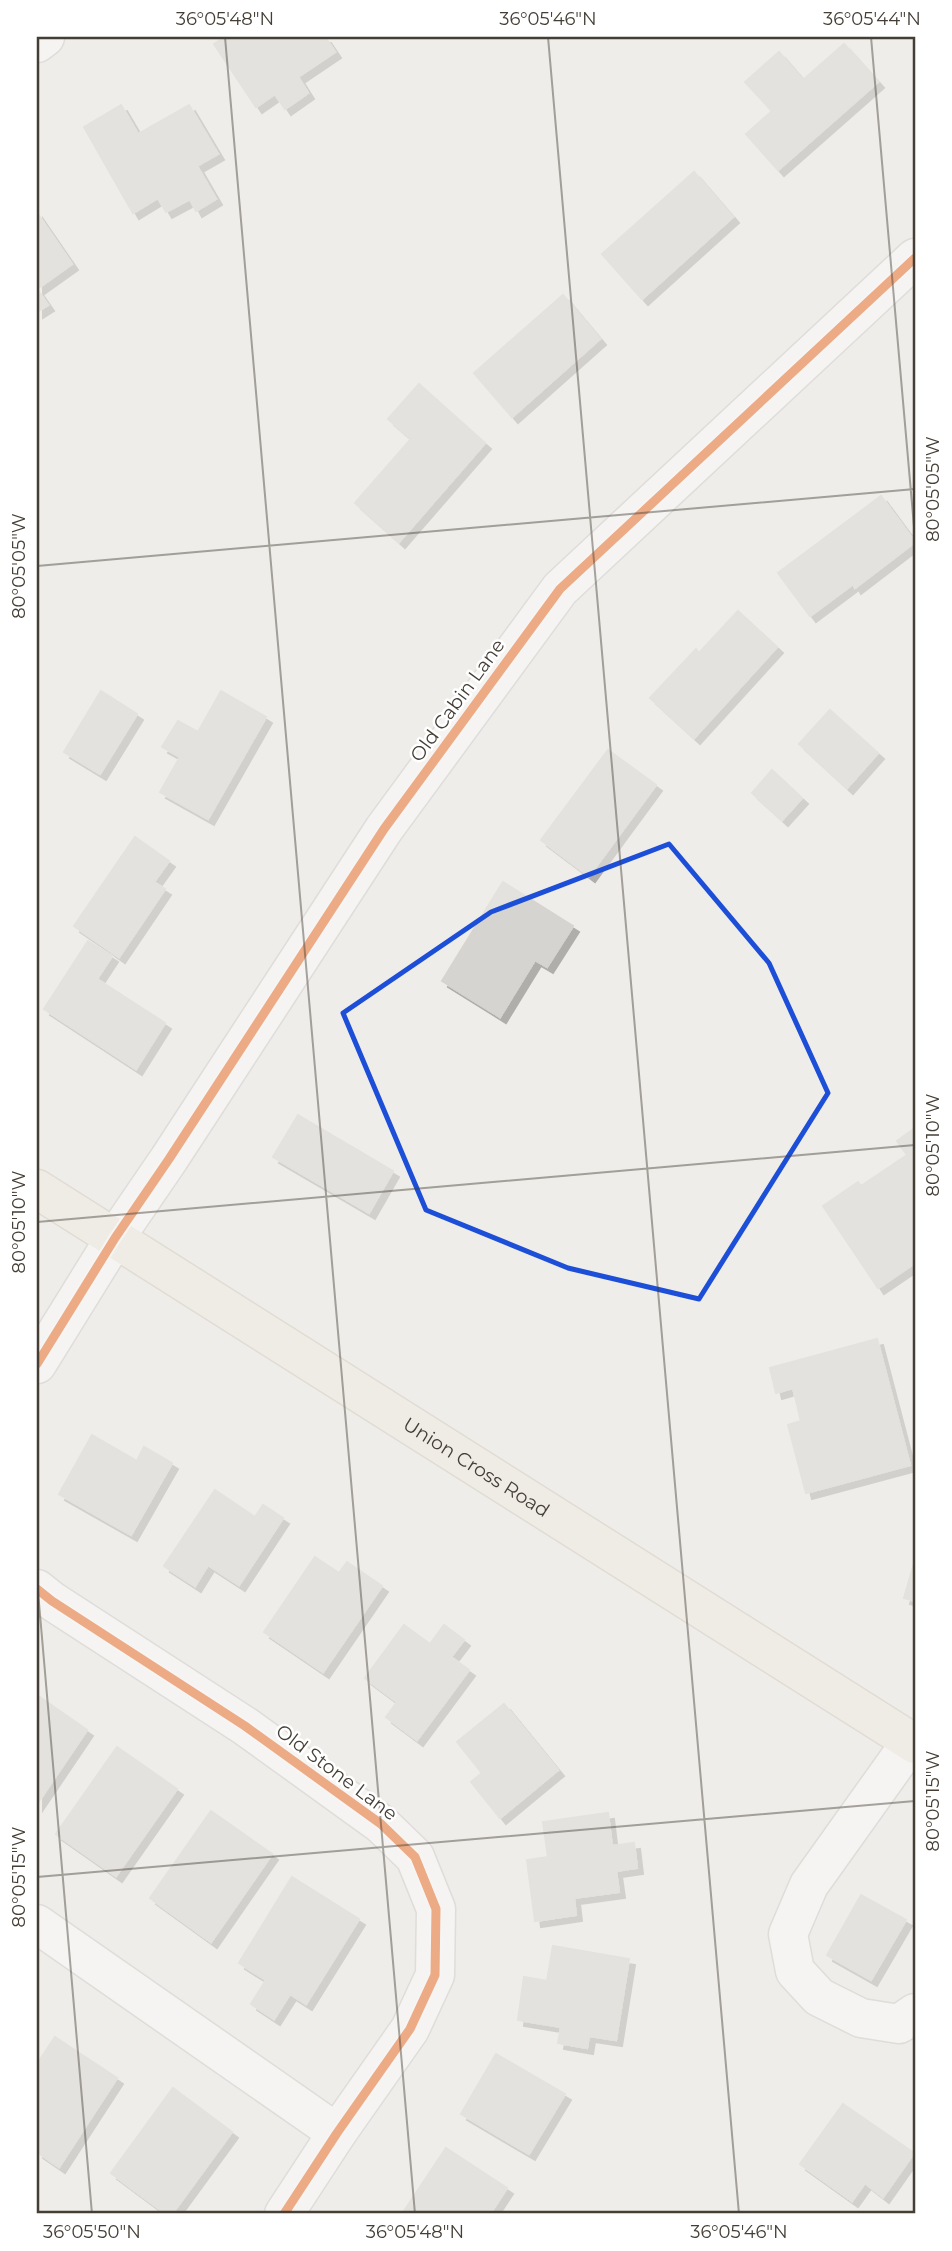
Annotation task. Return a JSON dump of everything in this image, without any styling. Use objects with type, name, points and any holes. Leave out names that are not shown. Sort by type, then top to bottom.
[{"type":"main road","name":"Union Cross Road","points":[[37,1189],[913,1743]]},
{"type":"street","points":[[37,43],[46,37]]},
{"type":"street","name":"Old Cabin Lane","points":[[115,1238],[384,829],[560,589],[915,258]]},
{"type":"street","points":[[37,1364],[115,1238]]},
{"type":"street","name":"Old Stone Lane","points":[[37,1589],[245,1726],[381,1824],[415,1857],[436,1909],[435,1975],[410,2029],[284,2214]]},
{"type":"street","points":[[913,1743],[809,1885],[788,1934],[795,1971],[819,1997],[861,2018],[899,2024],[915,2013]]},
{"type":"street","points":[[37,1924],[337,2133]]},
{"type":"highlighted area","points":[[669,844],[769,963],[828,1093],[699,1299],[568,1268],[426,1210],[343,1013],[491,912]]},
{"type":"building","points":[[225,37],[325,37],[335,52],[298,77],[308,93],[285,109],[275,94],[256,107],[214,44]]},
{"type":"building","points":[[844,44],[878,82],[778,170],[746,134],[772,111],[745,82],[779,52],[803,80]]},
{"type":"building","points":[[121,105],[138,134],[189,105],[218,154],[197,166],[216,199],[196,211],[190,199],[166,212],[158,198],[133,213],[84,127]]},
{"type":"building","points":[[694,172],[733,217],[642,299],[602,254]]},
{"type":"building","points":[[37,213],[72,264],[37,289]]},
{"type":"building","points":[[37,289],[48,305],[37,312]]},
{"type":"building","points":[[563,295],[600,339],[512,417],[474,373]]},
{"type":"building","points":[[419,384],[485,443],[399,542],[355,503],[411,439],[388,419]]},
{"type":"building","points":[[881,496],[915,542],[855,588],[853,584],[810,616],[778,573]]},
{"type":"building","points":[[738,611],[777,647],[694,738],[650,698],[696,649],[699,653]]},
{"type":"building","points":[[101,691],[137,714],[100,774],[64,752]]},
{"type":"building","points":[[221,691],[266,717],[208,819],[160,792],[180,757],[162,747],[178,721],[198,732]]},
{"type":"building","points":[[830,710],[878,753],[847,788],[799,744]]},
{"type":"building","points":[[608,750],[656,785],[589,876],[541,840]]},
{"type":"building","points":[[772,770],[802,798],[782,820],[752,793]]},
{"type":"building","points":[[135,837],[169,861],[154,882],[165,889],[119,957],[74,926]]},
{"type":"building","points":[[503,882],[573,926],[547,967],[535,960],[500,1017],[442,981]]},
{"type":"building","points":[[88,941],[112,956],[97,979],[165,1023],[136,1069],[44,1009]]},
{"type":"building","points":[[298,1115],[393,1171],[369,1213],[273,1157]]},
{"type":"building","points":[[915,1128],[915,1263],[878,1288],[823,1206],[858,1182],[861,1186],[907,1155],[897,1141]]},
{"type":"building","points":[[877,1339],[910,1465],[806,1493],[788,1425],[801,1421],[793,1388],[776,1393],[770,1368]]},
{"type":"building","points":[[92,1435],[137,1461],[144,1447],[172,1463],[131,1535],[59,1494]]},
{"type":"building","points":[[215,1490],[255,1517],[263,1505],[283,1518],[239,1585],[208,1565],[195,1586],[164,1566]]},
{"type":"building","points":[[315,1557],[339,1573],[347,1562],[382,1586],[323,1672],[264,1632]]},
{"type":"building","points":[[915,1560],[915,1601],[904,1598]]},
{"type":"building","points":[[404,1625],[430,1644],[444,1625],[464,1640],[451,1657],[469,1670],[417,1740],[386,1717],[397,1702],[365,1678]]},
{"type":"building","points":[[37,1695],[87,1730],[37,1804]]},
{"type":"building","points":[[504,1704],[558,1770],[500,1818],[471,1782],[482,1773],[457,1742]]},
{"type":"building","points":[[117,1747],[177,1789],[116,1876],[56,1834]]},
{"type":"building","points":[[211,1811],[272,1854],[211,1942],[150,1898]]},
{"type":"building","points":[[608,1813],[612,1846],[634,1843],[637,1868],[616,1871],[619,1892],[574,1898],[576,1915],[535,1921],[527,1860],[548,1857],[543,1822]]},
{"type":"building","points":[[292,1877],[359,1919],[306,2004],[290,1994],[274,2019],[251,2004],[266,1980],[239,1963]]},
{"type":"building","points":[[861,1895],[906,1920],[871,1980],[827,1955]]},
{"type":"building","points":[[553,1946],[629,1959],[616,2040],[589,2036],[587,2048],[558,2043],[561,2027],[518,2020],[524,1977],[547,1981]]},
{"type":"building","points":[[55,2037],[117,2078],[59,2167],[37,2152],[37,2064]]},
{"type":"building","points":[[496,2054],[565,2094],[529,2154],[461,2114]]},
{"type":"building","points":[[173,2088],[232,2132],[172,2214],[166,2214],[111,2173]]},
{"type":"building","points":[[843,2104],[914,2153],[883,2197],[865,2183],[852,2201],[800,2164]]},
{"type":"building","points":[[446,2148],[507,2188],[490,2214],[402,2214]]},
{"type":"cycle path","points":[[37,1364],[115,1238],[384,829],[560,589],[915,258]]},
{"type":"cycle path","points":[[37,1589],[245,1726],[381,1824],[415,1857],[436,1909],[435,1975],[410,2029],[284,2214]]}]
